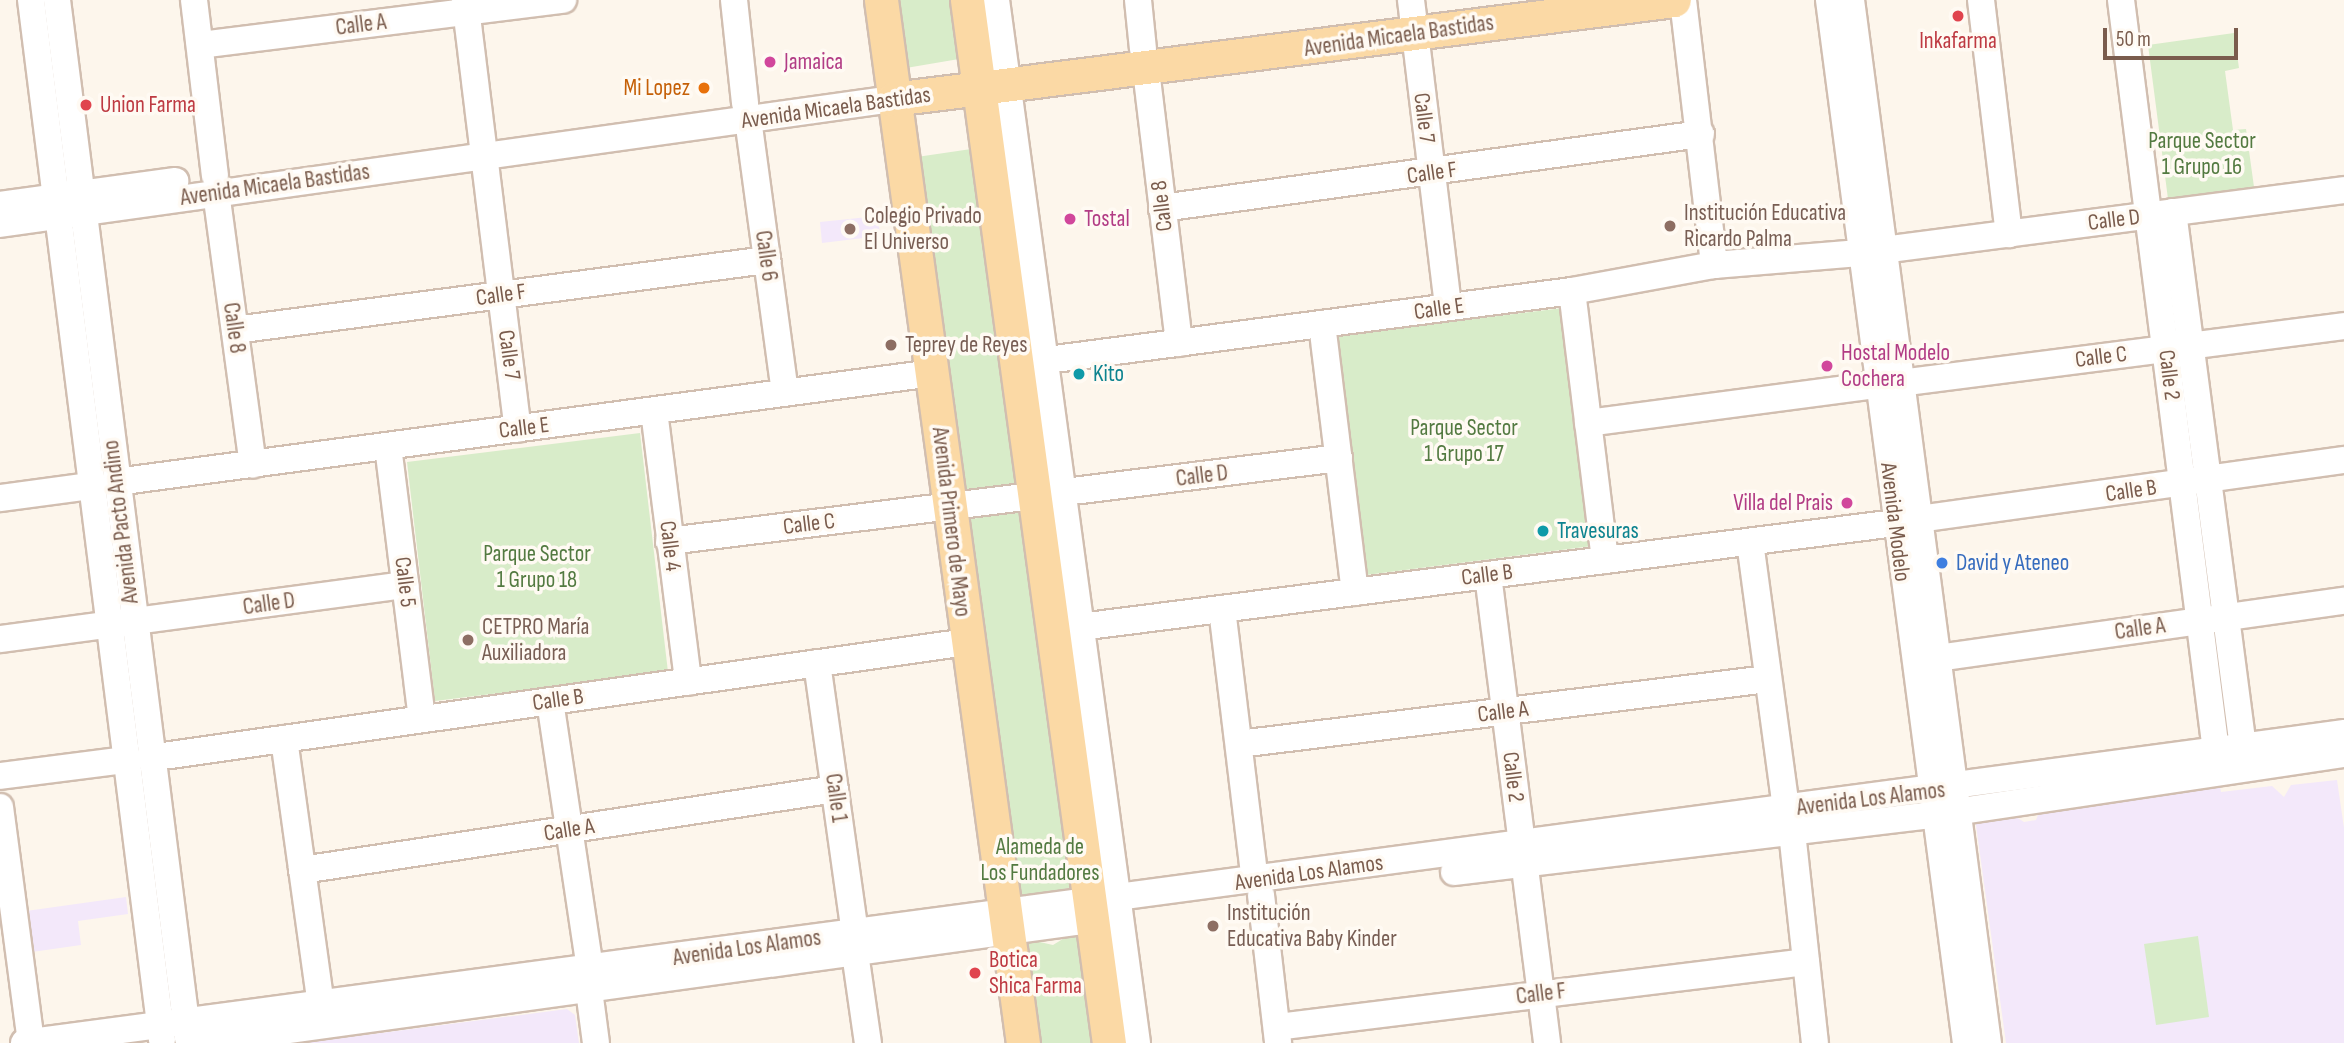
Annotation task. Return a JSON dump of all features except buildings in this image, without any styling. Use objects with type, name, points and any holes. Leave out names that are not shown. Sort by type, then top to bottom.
[{"type":"main road","name":"Avenida Primero de Mayo","points":[[881,0],[1023,1043]]},
{"type":"main road","points":[[967,0],[992,79],[1017,364],[1050,495],[1104,909],[1109,1043]]},
{"type":"main road","name":"Avenida Micaela Bastidas","points":[[892,91],[1145,60],[1511,0]]},
{"type":"main road","name":"Avenida Micaela Bastidas","points":[[1412,15],[1674,0]]},
{"type":"street","name":"Avenida Pacto Andino","points":[[31,0],[71,205]]},
{"type":"street","name":"Avenida Pacto Andino","points":[[57,0],[71,205],[103,484],[107,624],[137,759],[178,1035]]},
{"type":"street","name":"Calle 8","points":[[194,0],[253,464]]},
{"type":"street","name":"Calle A","points":[[200,45],[466,6],[563,0]]},
{"type":"street","points":[[734,0],[746,111]]},
{"type":"street","points":[[996,0],[992,79],[1049,360],[1050,495],[1080,627],[1104,909],[1137,1043]]},
{"type":"street","name":"Calle 8","points":[[1138,0],[1179,343]]},
{"type":"street","points":[[1683,0],[1701,134],[1714,265]]},
{"type":"street","name":"Avenida Modelo","points":[[1829,0],[1872,252],[1945,801],[1988,1043]]},
{"type":"street","name":"Avenida Modelo","points":[[1851,0],[1872,252]]},
{"type":"street","points":[[1981,0],[2009,234]]},
{"type":"street","name":"Calle 2","points":[[2121,0],[2161,214],[2178,347],[2208,479],[2243,747]]},
{"type":"street","points":[[466,6],[482,148]]},
{"type":"street","name":"Calle 7","points":[[1412,15],[1448,307]]},
{"type":"street","name":"Avenida Micaela Bastidas","points":[[0,224],[71,205],[892,91]]},
{"type":"street","name":"Calle 6","points":[[746,111],[785,393]]},
{"type":"street","name":"Calle F","points":[[1162,208],[1431,174],[1701,134]]},
{"type":"street","name":"Calle 7","points":[[482,148],[519,429]]},
{"type":"street","name":"Calle D","points":[[1872,252],[2344,190]]},
{"type":"street","name":"Avenida Micaela Bastidas","points":[[0,205],[71,205]]},
{"type":"street","name":"Calle E","points":[[1017,364],[1572,291],[1714,265],[1872,252]]},
{"type":"street","name":"Calle F","points":[[235,330],[767,260]]},
{"type":"street","points":[[1572,291],[1605,560]]},
{"type":"street","points":[[1322,324],[1355,592]]},
{"type":"street","name":"Calle C","points":[[1588,423],[2344,326]]},
{"type":"street","name":"Calle 2","points":[[2178,347],[2182,484],[2216,751]]},
{"type":"street","name":"Calle E","points":[[0,498],[933,373]]},
{"type":"street","name":"Calle 4","points":[[654,411],[688,681]]},
{"type":"street","name":"Calle 5","points":[[388,446],[422,719]]},
{"type":"street","name":"Calle D","points":[[948,507],[1339,458]]},
{"type":"street","name":"Calle B","points":[[1080,627],[1750,542],[2344,460]]},
{"type":"street","name":"Avenida Pacto Andino","points":[[103,484],[134,622],[137,759]]},
{"type":"street","name":"Calle C","points":[[669,541],[948,507]]},
{"type":"street","name":"Avenida Modelo","points":[[1907,521],[1937,658],[1945,801],[1966,1043]]},
{"type":"street","points":[[1750,542],[1789,821],[1815,1043]]},
{"type":"street","name":"Calle 2","points":[[1488,575],[1523,854]]},
{"type":"street","name":"Calle D","points":[[134,622],[405,585]]},
{"type":"street","name":"Calle A","points":[[1937,658],[2344,601]]},
{"type":"street","points":[[1222,609],[1278,1035]]},
{"type":"street","points":[[0,639],[134,622]]},
{"type":"street","name":"Calle B","points":[[0,776],[284,739],[967,642]]},
{"type":"street","name":"Calle 1","points":[[817,663],[855,943]]},
{"type":"street","name":"Calle A","points":[[1238,744],[1768,679]]},
{"type":"street","points":[[550,701],[596,1043]]},
{"type":"street","name":"Avenida Los Alamos","points":[[1945,801],[2216,751],[2344,733]]},
{"type":"street","points":[[284,739],[321,1004]]},
{"type":"street","name":"Avenida Los Alamos","points":[[24,1043],[178,1035],[1258,888],[1945,801],[2344,754]]},
{"type":"street","name":"Calle A","points":[[302,870],[835,789]]},
{"type":"street","points":[[0,807],[7,908],[31,1042]]},
{"type":"street","points":[[1523,854],[1547,1043]]},
{"type":"street","points":[[855,943],[868,1043]]},
{"type":"street","name":"Calle F","points":[[1278,1035],[1541,995],[1806,962]]},
{"type":"street","name":"Avenida Los Alamos","points":[[178,1035],[321,1004],[589,979]]},
{"type":"shaded area","name":"Colegio Privado El Universo","points":[[878,216],[880,236],[822,243],[820,222]]},
{"type":"shaded area","points":[[2337,780],[2344,828],[2344,1043],[2006,1043],[1975,818],[2013,815],[2024,822],[2036,820],[2040,810],[2220,786],[2221,792],[2272,786],[2284,797],[2291,785]]},
{"type":"shaded area","points":[[126,897],[128,914],[78,921],[81,945],[25,953],[19,912]]},
{"type":"shaded area","points":[[567,1009],[575,1015],[579,1043],[304,1043]]},
{"type":"green space","points":[[890,0],[957,0],[959,59],[906,68]]},
{"type":"green space","name":"Parque Sector 1 Grupo 16","points":[[2234,33],[2239,68],[2225,71],[2233,130],[2246,129],[2254,187],[2168,199],[2148,45]]},
{"type":"green space","points":[[978,148],[1018,486],[961,499],[910,158]]},
{"type":"green space","name":"Parque Sector 1 Grupo 17","points":[[1563,308],[1592,546],[1366,575],[1337,336]]},
{"type":"green space","name":"Parque Sector 1 Grupo 18","points":[[640,433],[668,672],[435,701],[407,462]]},
{"type":"green space","name":"Alameda de Los Fundadores","points":[[1016,512],[1023,516],[1073,887],[1023,898],[1016,896],[965,520]]},
{"type":"green space","name":"Alameda de Los Fundadores","points":[[1071,934],[1080,939],[1094,1043],[1031,1043],[1022,946],[1031,940],[1053,945]]},
{"type":"green space","points":[[2198,936],[2209,1017],[2156,1025],[2144,944]]},
{"type":"place","name":"Inkafarma","points":[[1958,16]]},
{"type":"place","name":"Jamaica","points":[[770,62]]},
{"type":"place","name":"Mi Lopez","points":[[704,88]]},
{"type":"place","name":"Union Farma","points":[[86,105]]},
{"type":"place","name":"Tostal","points":[[1070,219]]},
{"type":"place","name":"Institución Educativa Ricardo Palma","points":[[1670,226]]},
{"type":"place","name":"Colegio Privado El Universo","points":[[850,229]]},
{"type":"place","name":"Teprey de Reyes","points":[[891,345]]},
{"type":"place","name":"Hostal Modelo Cochera","points":[[1827,366]]},
{"type":"place","name":"Kito","points":[[1079,374]]},
{"type":"place","name":"Villa del Prais","points":[[1847,503]]},
{"type":"place","name":"Travesuras","points":[[1543,531]]},
{"type":"place","name":"David y Ateneo","points":[[1942,563]]},
{"type":"place","name":"CETPRO María Auxiliadora","points":[[468,640]]},
{"type":"place","name":"Institución Educativa Baby Kinder","points":[[1213,926]]},
{"type":"place","name":"Botica Shica Farma","points":[[975,973]]}]
